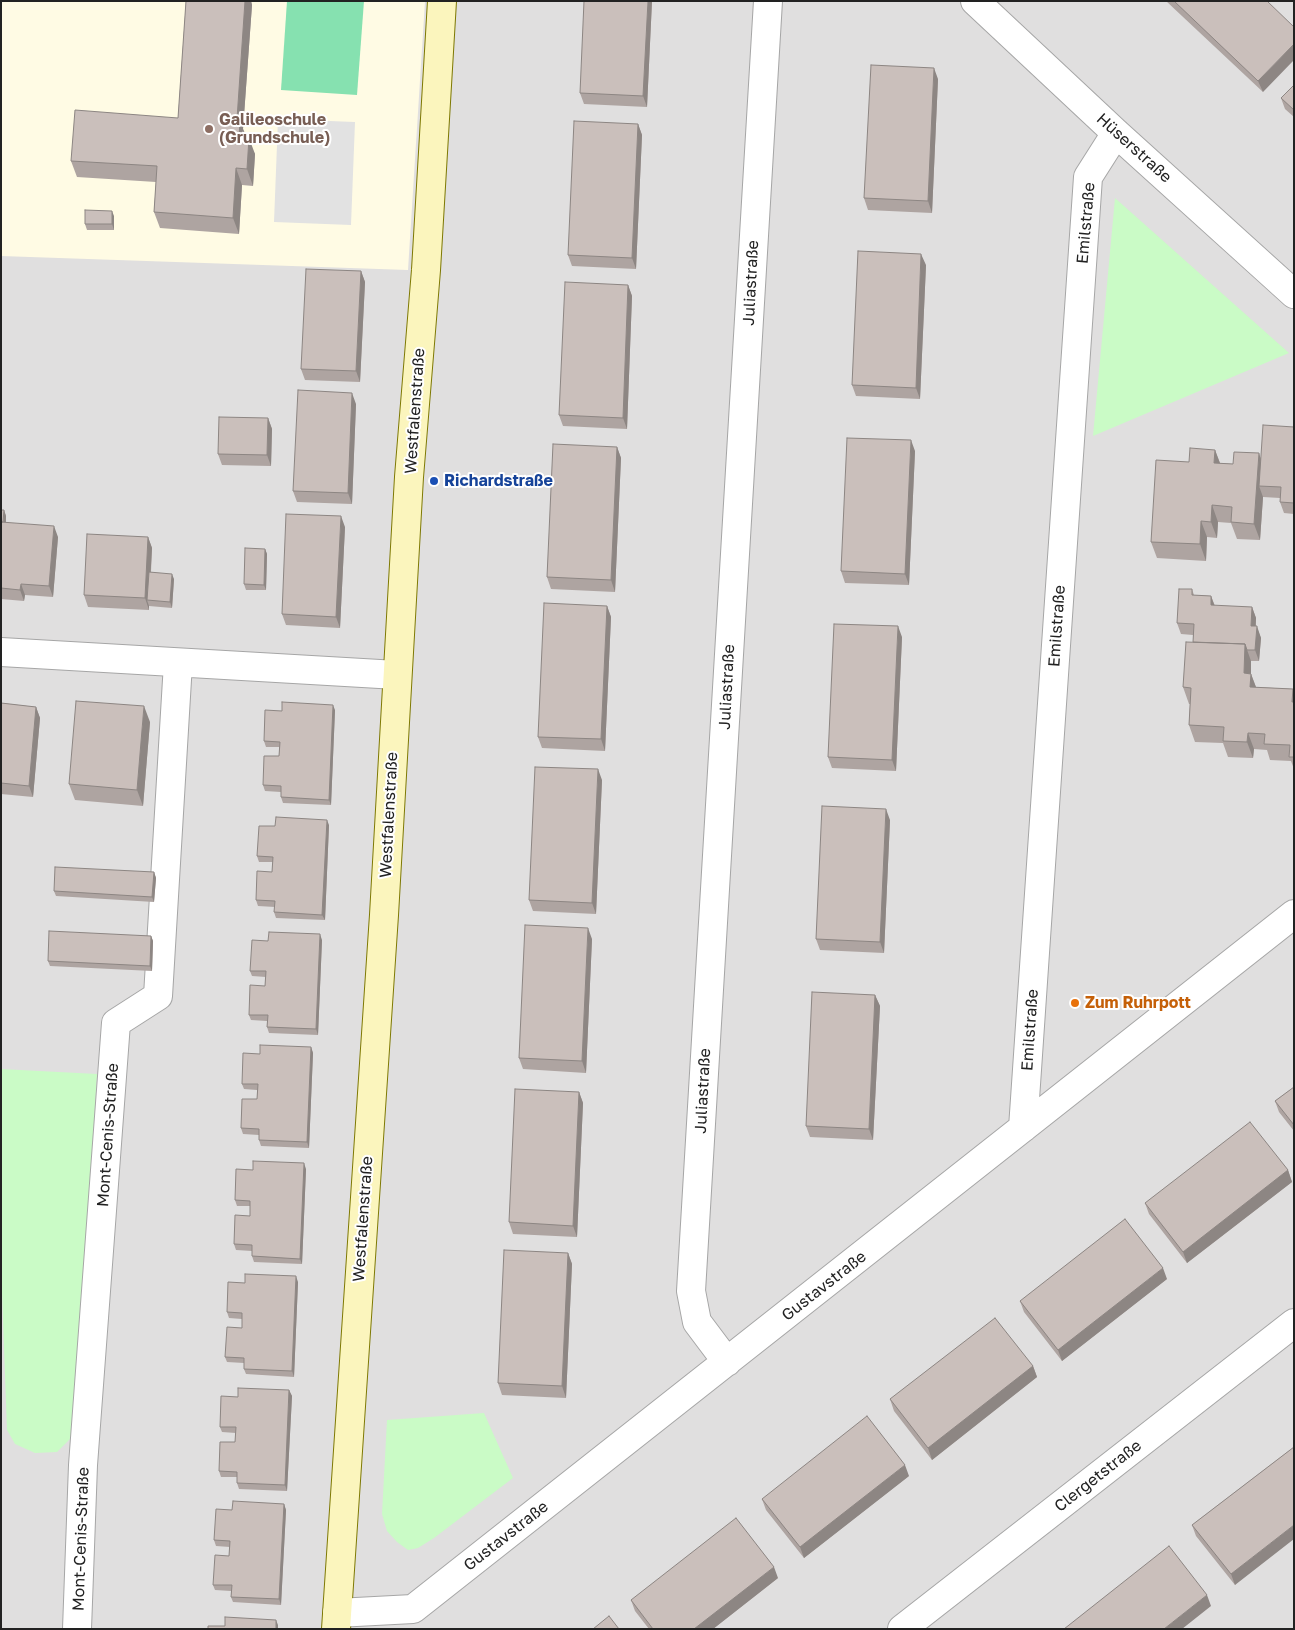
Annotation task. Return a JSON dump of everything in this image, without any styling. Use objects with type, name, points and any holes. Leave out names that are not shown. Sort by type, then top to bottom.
[{"type":"street","name":"Westfalenstraße","points":[[336,1621],[384,915],[409,477],[426,263],[442,1]]},
{"type":"street","name":"Juliastraße","points":[[726,1362],[697,1322],[691,1291],[768,1]]},
{"type":"street","name":"Hüserstraße","points":[[975,1],[1116,133],[1294,294]]},
{"type":"street","name":"Emilstraße","points":[[1023,1128],[1088,176],[1116,133]]},
{"type":"street","points":[[1,652],[397,675]]},
{"type":"street","name":"Mont-Cenis-Straße","points":[[77,1629],[84,1465],[116,1023],[158,996],[178,663]]},
{"type":"street","name":"Gustavstraße","points":[[336,1621],[413,1609],[1294,914]]},
{"type":"street","name":"Clergetstraße","points":[[902,1629],[1294,1323]]},
{"type":"shaded area","points":[[1,1],[1294,1],[1294,1629],[1,1629]]},
{"type":"shaded area","name":"Galileoschule (Grundschule)","points":[[1,1],[425,1],[408,270],[1,256]]},
{"type":"shaded area","points":[[278,119],[355,122],[351,225],[274,222]]},
{"type":"green space","points":[[287,1],[364,1],[357,95],[281,90]]},
{"type":"green space","points":[[1115,198],[1289,353],[1093,436]]},
{"type":"green space","points":[[1,1069],[97,1074],[76,1413],[71,1438],[57,1452],[35,1453],[15,1444],[7,1430],[1,1264]]},
{"type":"green space","points":[[484,1413],[513,1478],[434,1538],[418,1548],[408,1550],[387,1531],[382,1514],[387,1420]]},
{"type":"building","points":[[186,1],[245,1],[237,119],[240,120],[239,138],[249,138],[247,169],[236,168],[233,218],[154,212],[157,166],[71,161],[75,110],[178,118]]},
{"type":"building","points":[[584,1],[648,1],[643,96],[580,93]]},
{"type":"building","points":[[1174,1],[1267,1],[1294,27],[1294,44],[1258,81]]},
{"type":"building","points":[[871,65],[934,68],[928,201],[864,198]]},
{"type":"building","points":[[1294,85],[1294,110],[1281,98]]},
{"type":"building","points":[[574,121],[638,124],[632,258],[568,255]]},
{"type":"building","points":[[85,210],[112,211],[112,224],[85,224]]},
{"type":"building","points":[[858,251],[921,254],[916,388],[852,385]]},
{"type":"building","points":[[306,269],[361,271],[356,371],[301,369]]},
{"type":"building","points":[[565,282],[628,285],[623,418],[559,415]]},
{"type":"building","points":[[298,390],[352,393],[348,493],[293,491]]},
{"type":"building","points":[[219,417],[268,418],[267,455],[218,454]]},
{"type":"building","points":[[1263,425],[1294,427],[1294,503],[1280,502],[1281,487],[1259,486]]},
{"type":"building","points":[[847,438],[911,440],[905,574],[841,571]]},
{"type":"building","points":[[553,444],[617,447],[611,580],[547,577]]},
{"type":"building","points":[[1190,448],[1215,450],[1214,463],[1233,464],[1234,452],[1259,453],[1254,524],[1231,522],[1232,507],[1212,505],[1211,522],[1201,521],[1200,544],[1151,542],[1156,460],[1189,462]]},
{"type":"building","points":[[1,510],[4,510],[3,522],[1,522]]},
{"type":"building","points":[[286,514],[341,516],[336,617],[282,614]]},
{"type":"building","points":[[1,522],[54,526],[49,586],[21,584],[20,590],[1,588]]},
{"type":"building","points":[[87,534],[148,537],[145,598],[84,595]]},
{"type":"building","points":[[245,548],[265,549],[264,585],[244,584]]},
{"type":"building","points":[[149,572],[172,574],[170,602],[147,600]]},
{"type":"building","points":[[1179,589],[1192,589],[1192,595],[1211,596],[1211,605],[1252,607],[1251,626],[1257,626],[1255,650],[1247,650],[1245,644],[1193,642],[1194,624],[1177,623]]},
{"type":"building","points":[[544,603],[607,606],[601,739],[538,737]]},
{"type":"building","points":[[834,624],[898,626],[892,760],[828,757]]},
{"type":"building","points":[[1186,642],[1245,644],[1244,673],[1251,674],[1250,687],[1293,689],[1294,757],[1289,757],[1290,745],[1264,744],[1265,734],[1248,733],[1247,742],[1223,741],[1224,727],[1189,725],[1191,688],[1183,687]]},
{"type":"building","points":[[76,701],[144,706],[137,790],[69,784]]},
{"type":"building","points":[[282,702],[333,705],[329,800],[281,797],[281,786],[263,785],[264,756],[279,756],[280,742],[264,741],[265,710],[282,711]]},
{"type":"building","points":[[1,703],[36,707],[29,786],[1,783]]},
{"type":"building","points":[[535,767],[598,769],[592,903],[529,900]]},
{"type":"building","points":[[822,806],[886,809],[880,942],[816,939]]},
{"type":"building","points":[[276,817],[327,820],[322,915],[274,912],[275,901],[256,900],[257,871],[272,872],[273,857],[257,856],[259,826],[275,826]]},
{"type":"building","points":[[55,867],[154,872],[152,897],[54,891]]},
{"type":"building","points":[[525,925],[588,928],[582,1061],[519,1058]]},
{"type":"building","points":[[49,931],[151,936],[150,966],[48,961]]},
{"type":"building","points":[[269,932],[320,934],[316,1029],[267,1027],[268,1015],[249,1015],[250,985],[265,986],[266,971],[250,971],[252,940],[268,941]]},
{"type":"building","points":[[812,992],[875,995],[869,1129],[806,1126]]},
{"type":"building","points":[[260,1045],[311,1047],[307,1142],[259,1140],[259,1129],[241,1128],[242,1099],[257,1099],[258,1084],[242,1084],[243,1053],[260,1054]]},
{"type":"building","points":[[1294,1087],[1294,1125],[1275,1101]]},
{"type":"building","points":[[515,1089],[579,1092],[573,1226],[509,1222]]},
{"type":"building","points":[[1250,1122],[1288,1170],[1183,1252],[1145,1203]]},
{"type":"building","points":[[253,1161],[304,1163],[300,1259],[252,1256],[252,1245],[234,1244],[235,1215],[250,1216],[250,1201],[235,1200],[236,1169],[253,1170]]},
{"type":"building","points":[[1125,1219],[1163,1268],[1058,1350],[1020,1301]]},
{"type":"building","points":[[504,1250],[568,1253],[562,1386],[498,1383]]},
{"type":"building","points":[[245,1274],[296,1276],[292,1371],[244,1369],[244,1358],[225,1357],[227,1327],[242,1328],[242,1313],[227,1312],[228,1282],[245,1283]]},
{"type":"building","points":[[995,1318],[1033,1366],[928,1448],[890,1399]]},
{"type":"building","points":[[238,1388],[289,1390],[285,1485],[237,1483],[237,1472],[219,1471],[220,1442],[235,1442],[236,1427],[220,1427],[221,1396],[238,1397]]},
{"type":"building","points":[[867,1416],[905,1465],[800,1547],[762,1499]]},
{"type":"building","points":[[1294,1447],[1294,1525],[1231,1574],[1192,1525]]},
{"type":"building","points":[[233,1501],[284,1504],[279,1599],[231,1597],[232,1585],[213,1585],[215,1555],[229,1556],[230,1541],[214,1540],[216,1509],[232,1510]]},
{"type":"building","points":[[736,1518],[774,1567],[694,1629],[653,1629],[631,1600]]},
{"type":"building","points":[[1169,1546],[1207,1595],[1164,1629],[1064,1629]]},
{"type":"building","points":[[609,1616],[619,1629],[593,1629]]},
{"type":"building","points":[[225,1617],[276,1620],[276,1629],[208,1629],[208,1626],[225,1626]]},
{"type":"place","name":"Galileoschule (Grundschule)","points":[[209,129]]},
{"type":"place","name":"Richardstraße","points":[[434,481]]},
{"type":"place","name":"Zum Ruhrpott","points":[[1075,1003]]}]
